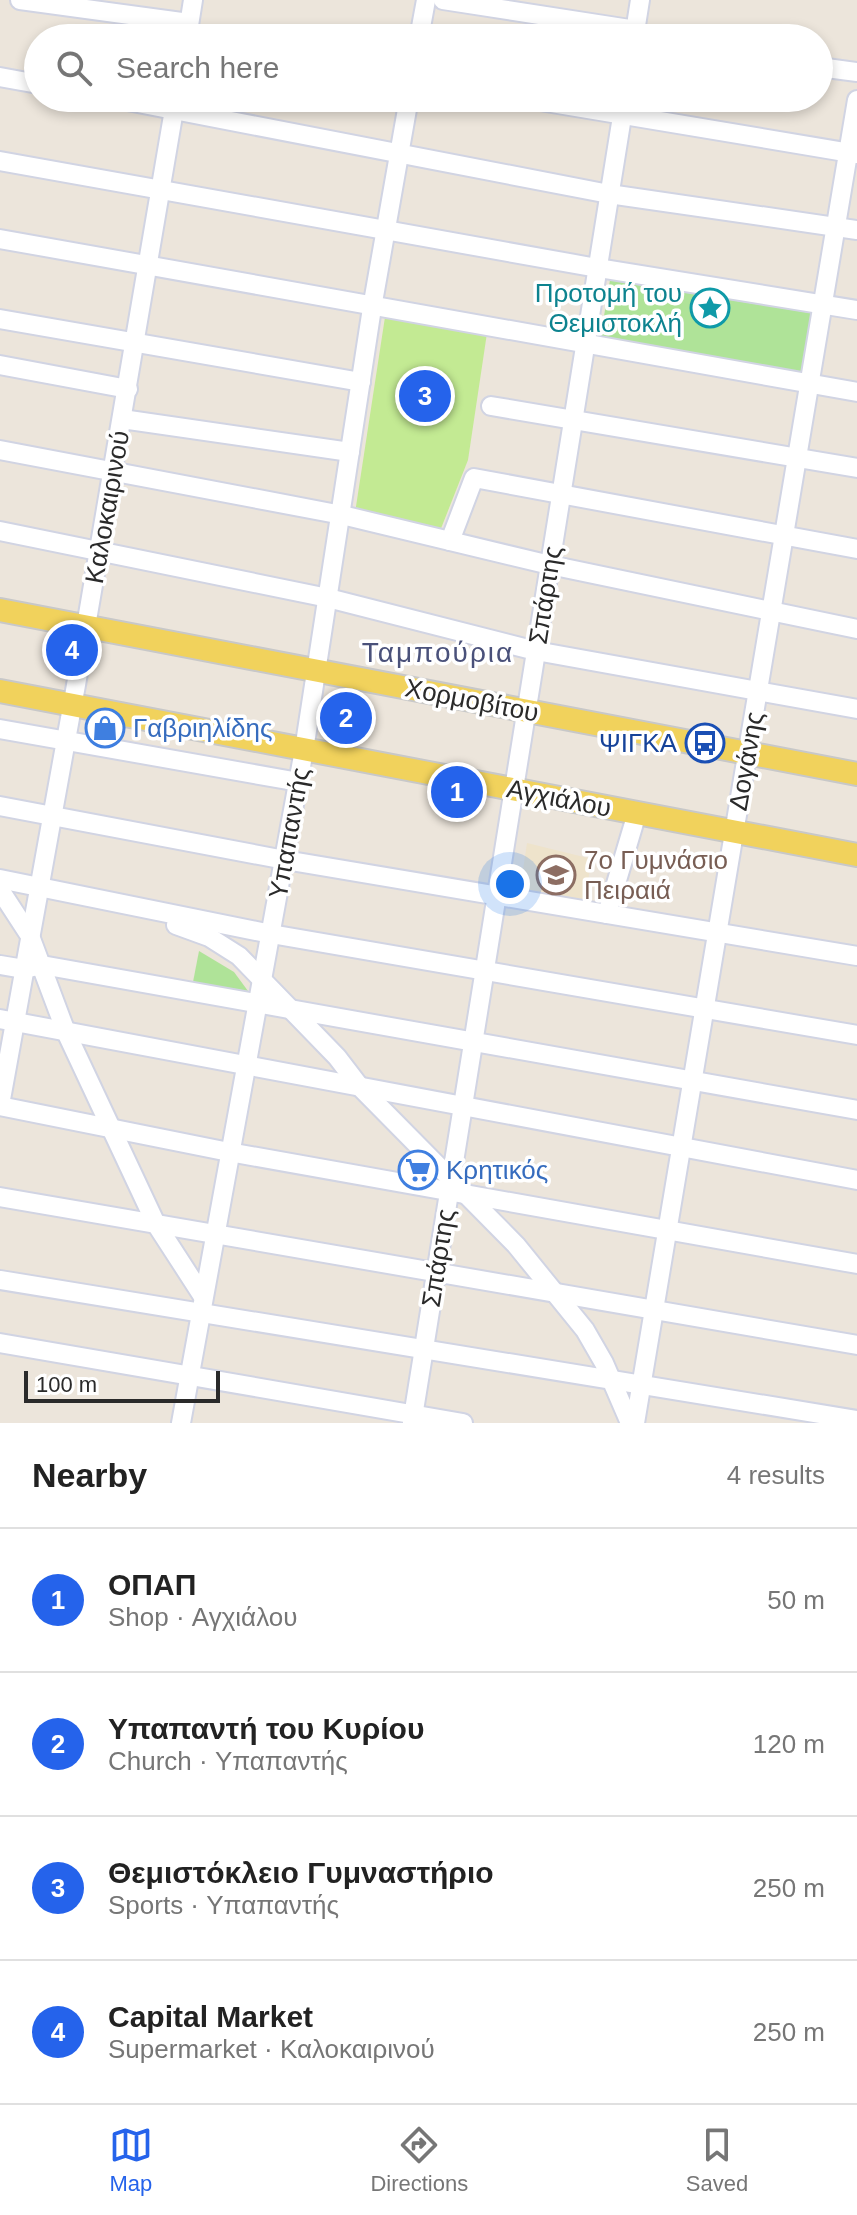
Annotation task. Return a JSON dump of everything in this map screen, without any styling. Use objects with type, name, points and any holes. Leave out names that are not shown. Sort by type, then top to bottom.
[{"type":"main road","name":"Χορμοβίτου","points":[[0,610],[857,774]]},
{"type":"main road","name":"Αγχιάλου","points":[[0,691],[857,855]]},
{"type":"street","points":[[20,0],[150,24]]},
{"type":"street","points":[[189,24],[193,0]]},
{"type":"street","points":[[422,24],[426,0]]},
{"type":"street","points":[[443,0],[579,24]]},
{"type":"street","points":[[636,24],[640,0]]},
{"type":"street","points":[[833,69],[857,72]]},
{"type":"street","points":[[0,77],[24,81]]},
{"type":"street","name":"Δογάνης","points":[[632,1423],[641,1385],[836,226],[853,153],[857,100]]},
{"type":"street","name":"Καλοκαιρινού","points":[[30,936],[73,705],[174,112]]},
{"type":"street","points":[[211,112],[398,154],[609,194],[857,230]]},
{"type":"street","name":"Υπαπαντής","points":[[181,1423],[200,1303],[299,782],[372,308],[406,112]]},
{"type":"street","points":[[596,112],[853,153]]},
{"type":"street","name":"Σπάρτης","points":[[412,1418],[436,1272],[455,1189],[462,1106],[623,112]]},
{"type":"street","points":[[0,161],[597,268],[857,310]]},
{"type":"street","points":[[0,239],[372,308],[857,392]]},
{"type":"street","points":[[0,319],[361,382]]},
{"type":"street","points":[[0,365],[128,389]]},
{"type":"street","points":[[491,406],[857,468]]},
{"type":"street","points":[[122,419],[350,452]]},
{"type":"street","points":[[0,450],[342,515],[550,565],[857,629]]},
{"type":"street","points":[[450,541],[474,478],[857,549]]},
{"type":"street","points":[[0,531],[328,598],[536,651],[857,709]]},
{"type":"street","points":[[0,729],[299,782]]},
{"type":"street","points":[[0,806],[285,860],[857,956]]},
{"type":"street","points":[[607,914],[637,813]]},
{"type":"street","points":[[0,879],[37,892]]},
{"type":"street","points":[[0,890],[37,892],[484,971],[856,1031]]},
{"type":"street","points":[[0,890],[30,936],[33,967],[156,1224],[200,1303]]},
{"type":"street","points":[[121,906],[209,937],[239,956],[262,978],[360,1087],[377,1099],[455,1189],[557,1292],[591,1339],[632,1423]]},
{"type":"street","points":[[0,965],[33,967],[257,1003],[857,1110]]},
{"type":"street","points":[[33,967],[8,1021],[0,1106],[229,1152],[455,1189],[857,1264]]},
{"type":"street","points":[[8,1021],[857,1180]]},
{"type":"street","points":[[0,1197],[857,1345]]},
{"type":"street","points":[[0,1280],[200,1303],[424,1348],[857,1420]]},
{"type":"street","points":[[0,1343],[188,1374],[412,1418],[463,1423]]},
{"type":"shaded area","name":"7ο Γυμνάσιο Πειραιά","points":[[527,843],[592,859],[584,902],[520,890]]},
{"type":"green space","points":[[610,280],[816,314],[806,373],[600,340]]},
{"type":"green space","points":[[385,317],[487,333],[468,460],[440,531],[355,513]]},
{"type":"green space","points":[[199,951],[234,972],[248,991],[193,982]]},
{"type":"place","name":"Προτομή του Θεμιστοκλή","points":[[710,308]]},
{"type":"place","name":"Θεμιστόκλειο Γυμναστήριο","points":[[425,396]]},
{"type":"place","name":"Capital Market","points":[[72,650]]},
{"type":"place","name":"Υπαπαντή του Κυρίου","points":[[346,718]]},
{"type":"place","name":"Γαβριηλίδης","points":[[105,728]]},
{"type":"place","name":"ΨΙΓΚΑ","points":[[705,743]]},
{"type":"place","name":"ΟΠΑΠ","points":[[457,792]]},
{"type":"place","name":"7ο Γυμνάσιο Πειραιά","points":[[556,875]]},
{"type":"place","name":"Κρητικός","points":[[418,1170]]},
{"type":"district","name":"Ταμπούρια","points":[[438,652]]}]
